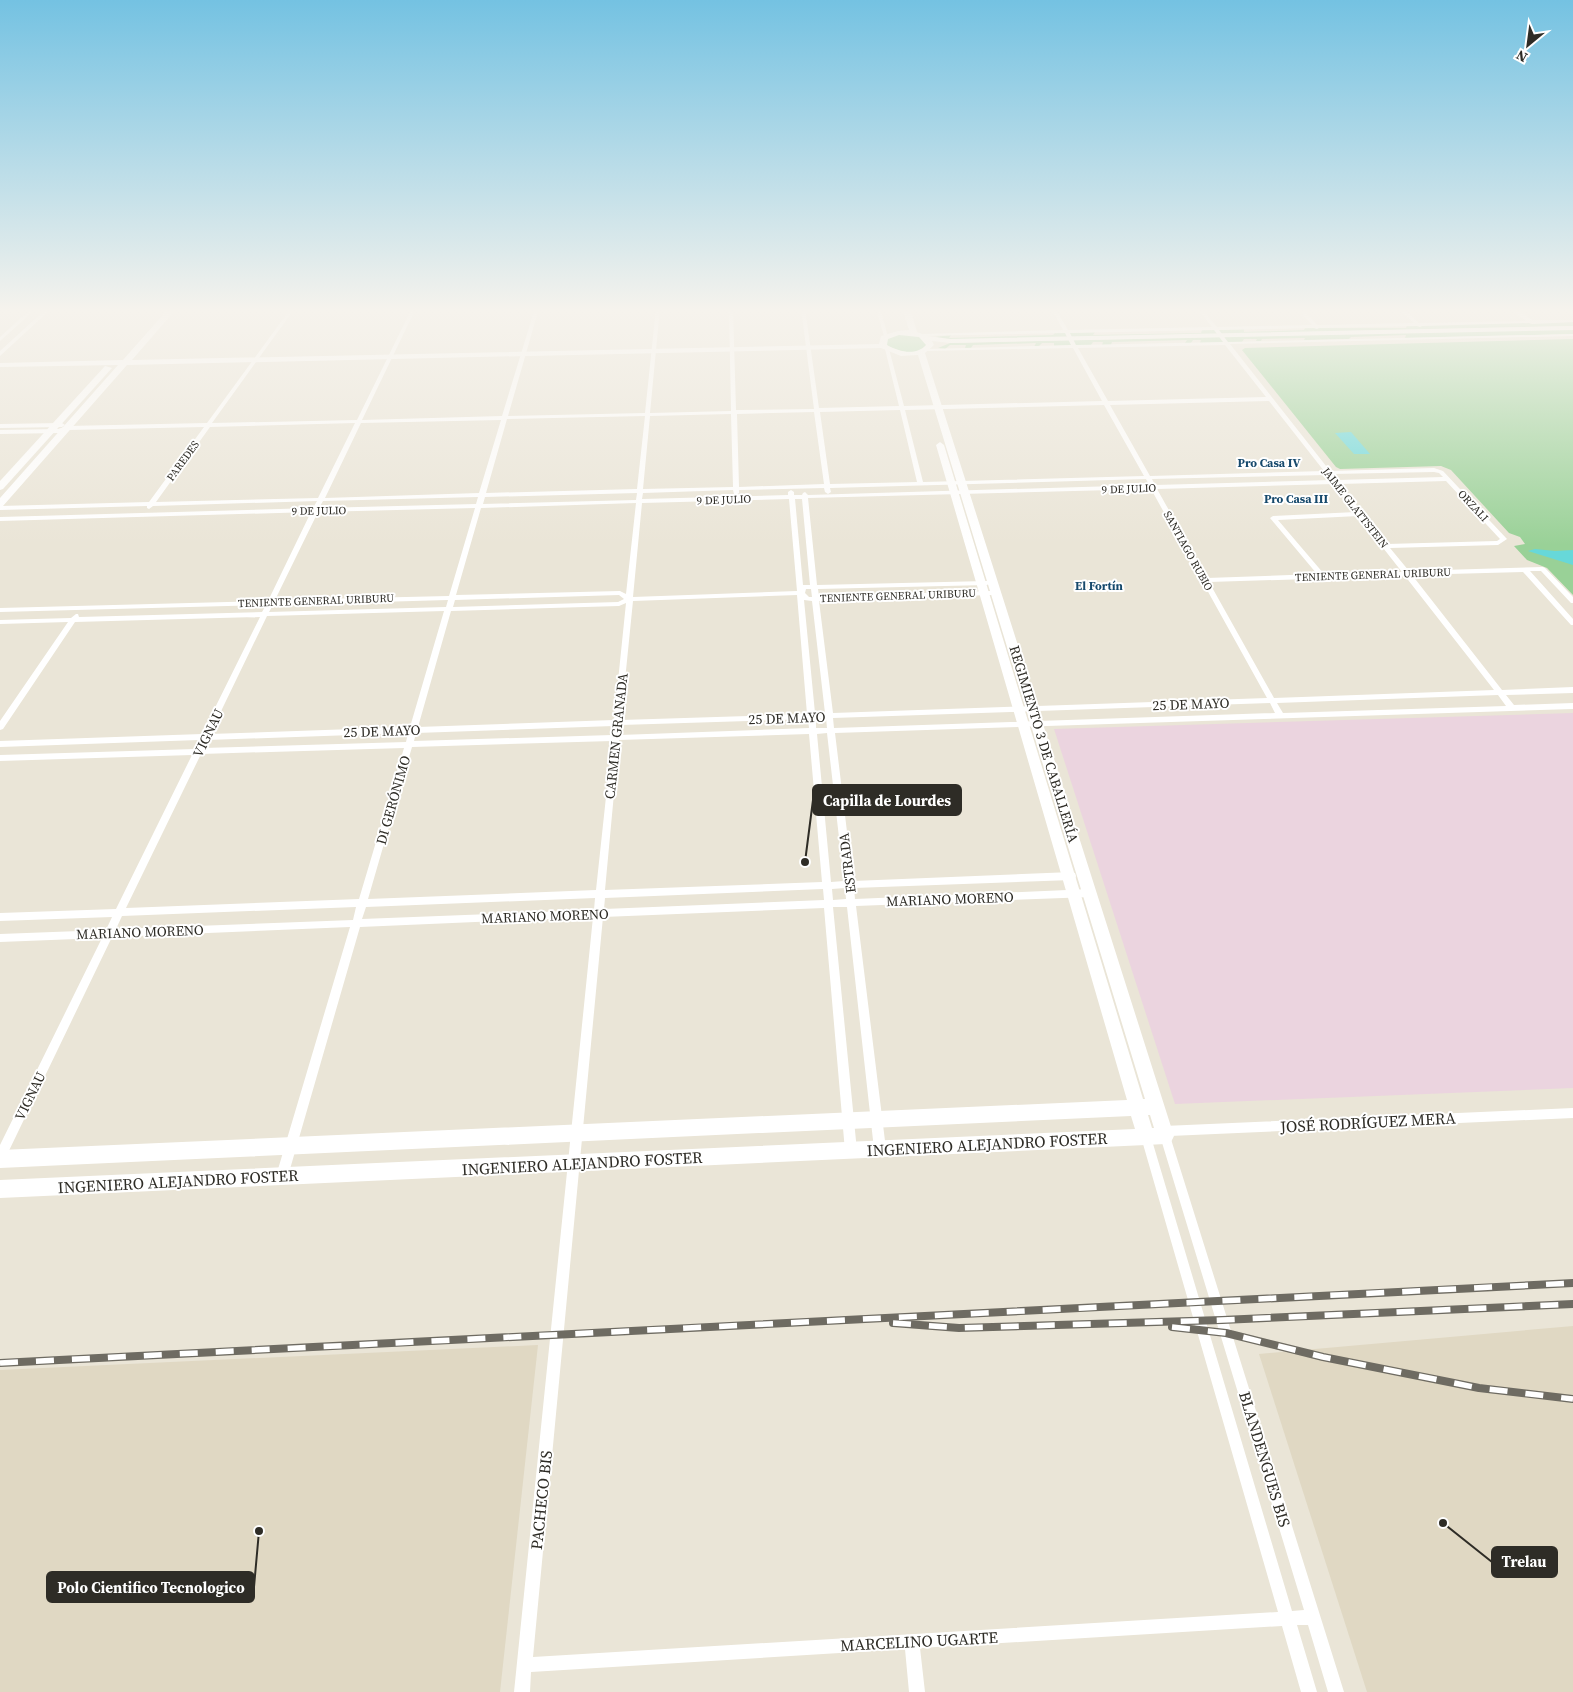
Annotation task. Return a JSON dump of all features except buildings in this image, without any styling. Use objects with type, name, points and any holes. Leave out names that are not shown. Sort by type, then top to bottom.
[{"type":"street","points":[[0,487],[53,428],[94,387]]},
{"type":"street","points":[[0,506],[100,387]]},
{"type":"street","name":"PAREDES","points":[[143,516],[238,387]]},
{"type":"street","name":"VIGNAU","points":[[0,1158],[377,387]]},
{"type":"street","name":"DI GERÓNIMO","points":[[282,1176],[515,387]]},
{"type":"street","name":"CARMEN GRANADA","points":[[574,1163],[650,387]]},
{"type":"street","points":[[733,387],[736,500]]},
{"type":"street","points":[[814,387],[829,498]]},
{"type":"street","points":[[896,387],[921,484]]},
{"type":"street","name":"REGIMIENTO 3 DE CABALLERÍA","points":[[930,387],[960,494],[1029,716],[1085,875],[1164,1134]]},
{"type":"street","name":"SANTIAGO RUBIO","points":[[1096,387],[1280,715]]},
{"type":"street","name":"JAIME GLATTSTEIN","points":[[1261,387],[1512,708]]},
{"type":"street","points":[[0,426],[67,428],[210,425],[1270,399]]},
{"type":"street","points":[[0,432],[53,428]]},
{"type":"street","name":"9 DE JULIO","points":[[0,506],[152,504],[1434,470]]},
{"type":"street","name":"ORZALI","points":[[1434,470],[1441,472],[1504,539],[1498,543]]},
{"type":"street","name":"9 DE JULIO","points":[[0,519],[829,498],[1448,479]]},
{"type":"street","name":"ESTRADA","points":[[791,487],[851,1150]]},
{"type":"street","name":"ESTRADA","points":[[805,487],[814,587],[880,1149]]},
{"type":"street","points":[[1322,576],[1273,518],[1360,514]]},
{"type":"street","points":[[1385,546],[1498,543]]},
{"type":"street","name":"TENIENTE GENERAL URIBURU","points":[[1204,580],[1543,569],[1573,601]]},
{"type":"street","points":[[1525,570],[1573,623]]},
{"type":"street","name":"TENIENTE GENERAL URIBURU","points":[[801,593],[804,587],[989,588]]},
{"type":"street","name":"TENIENTE GENERAL URIBURU","points":[[0,622],[619,604],[629,599],[801,593],[807,598],[816,598],[989,588]]},
{"type":"street","name":"TENIENTE GENERAL URIBURU","points":[[0,610],[620,593],[629,599]]},
{"type":"street","points":[[0,727],[82,608]]},
{"type":"street","name":"25 DE MAYO","points":[[0,758],[831,730],[1272,701],[1573,690]]},
{"type":"street","name":"25 DE MAYO","points":[[0,744],[830,716],[1280,715],[1573,706]]},
{"type":"street","name":"REGIMIENTO 3 DE CABALLERÍA","points":[[1029,716],[1074,894],[1146,1137]]},
{"type":"street","name":"MARIANO MORENO","points":[[0,917],[1085,875]]},
{"type":"street","name":"MARIANO MORENO","points":[[0,938],[1090,894]]},
{"type":"street","name":"INGENIERO ALEJANDRO FOSTER","points":[[0,1158],[1156,1106]]},
{"type":"street","name":"JOSÉ RODRÍGUEZ MERA","points":[[1164,1134],[1573,1113]]},
{"type":"street","name":"INGENIERO ALEJANDRO FOSTER","points":[[0,1189],[1146,1137],[1164,1134]]},
{"type":"street","name":"BLANDENGUES BIS","points":[[1164,1134],[1313,1617]]},
{"type":"street","name":"BLANDENGUES BIS","points":[[1146,1137],[1309,1692]]},
{"type":"street","name":"PACHECO BIS","points":[[525,1664],[574,1163]]},
{"type":"street","points":[[1313,1617],[1336,1692]]},
{"type":"street","name":"MARCELINO UGARTE","points":[[525,1664],[1313,1617]]},
{"type":"street","points":[[912,1641],[917,1692]]},
{"type":"street","points":[[522,1692],[525,1664]]},
{"type":"shaded area","points":[[1573,713],[1573,1088],[1175,1104],[1054,729]]},
{"type":"shaded area","points":[[1573,1326],[1573,1692],[1367,1692],[1259,1354]]},
{"type":"shaded area","points":[[538,1345],[500,1692],[0,1692],[0,1370]]},
{"type":"green space","points":[[1272,387],[1573,387],[1573,595],[1547,568],[1527,560],[1514,546],[1525,544],[1520,537],[1509,533],[1451,470],[1441,466],[1340,469],[1336,467]]},
{"type":"water","points":[[1351,432],[1370,454],[1354,454],[1335,433]]},
{"type":"water","points":[[1535,549],[1573,550],[1573,565],[1528,551]]},
{"type":"railway","points":[[0,1363],[1573,1283]]},
{"type":"railway","points":[[893,1323],[959,1328],[1222,1320],[1573,1304]]},
{"type":"railway","points":[[1172,1327],[1226,1333],[1323,1357],[1479,1388],[1573,1399]]},
{"type":"place","name":"Capilla de Lourdes","points":[[805,862]]},
{"type":"place","name":"Trelau","points":[[1443,1523]]},
{"type":"place","name":"Polo Cientifico Tecnologico","points":[[259,1531]]},
{"type":"district","name":"Pro Casa IV","points":[[1269,463]]},
{"type":"district","name":"Pro Casa III","points":[[1296,499]]},
{"type":"district","name":"El Fortín","points":[[1099,586]]}]
